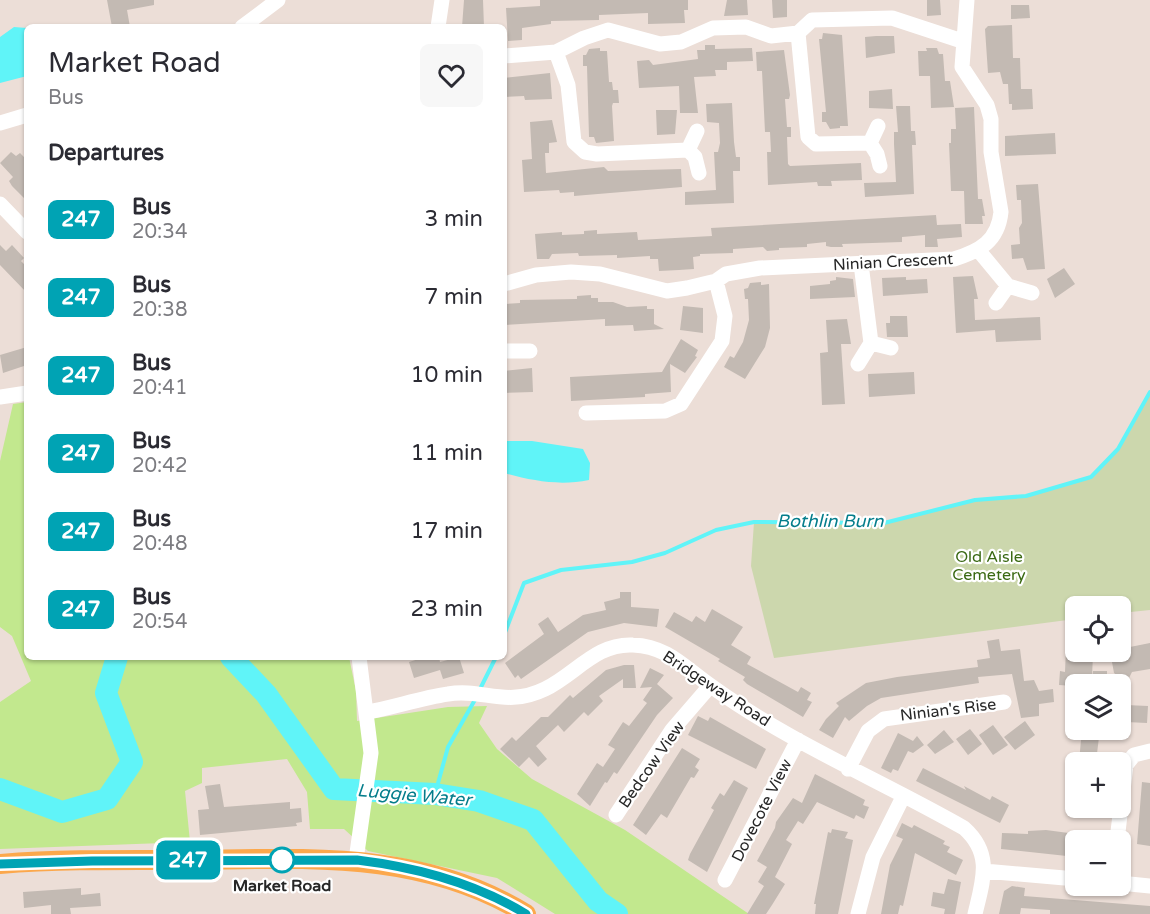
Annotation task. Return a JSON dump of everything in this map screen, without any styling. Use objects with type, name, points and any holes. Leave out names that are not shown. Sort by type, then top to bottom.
[{"type":"main road","points":[[0,864],[92,861],[357,860],[400,866],[444,877],[489,895],[526,914]]},
{"type":"street","points":[[246,24],[278,0]]},
{"type":"street","points":[[438,24],[442,0]]},
{"type":"street","points":[[967,0],[968,10],[962,41],[962,67],[987,105],[991,119],[991,152],[1001,212],[1000,221],[993,235],[979,251],[1008,286],[1032,293]]},
{"type":"street","points":[[507,56],[556,52],[584,38],[608,30],[660,44],[681,42],[713,28],[746,27],[771,36],[798,33],[812,20],[892,18],[962,41]]},
{"type":"street","points":[[798,33],[808,137],[816,144],[870,143]]},
{"type":"street","points":[[556,52],[568,85],[574,142],[579,149],[597,154],[688,150],[695,157],[699,173]]},
{"type":"street","points":[[0,123],[24,116]]},
{"type":"street","points":[[870,143],[878,126]]},
{"type":"street","points":[[688,150],[697,131]]},
{"type":"street","points":[[870,143],[877,154],[880,166]]},
{"type":"street","points":[[0,204],[24,229]]},
{"type":"street","name":"Ninian Crescent","points":[[507,283],[536,275],[572,272],[600,274],[667,291],[716,280],[726,274],[760,268],[954,259],[979,251]]},
{"type":"street","points":[[858,364],[871,343],[861,264]]},
{"type":"street","points":[[586,413],[665,411],[681,404],[722,341],[725,316],[716,280]]},
{"type":"street","points":[[996,303],[1008,286]]},
{"type":"street","points":[[871,343],[891,348]]},
{"type":"street","points":[[507,351],[530,351]]},
{"type":"street","points":[[0,397],[24,393]]},
{"type":"street","name":"Bridgeway Road","points":[[368,712],[460,693],[497,698],[523,696],[546,688],[597,653],[623,645],[643,646],[668,653],[710,686],[798,740],[848,769],[964,828],[978,842],[984,871],[975,914]]},
{"type":"street","points":[[357,860],[371,753],[368,712],[359,660]]},
{"type":"street","name":"Bedcow View","points":[[616,815],[672,730],[710,686]]},
{"type":"street","name":"Ninian's Rise","points":[[848,769],[868,731],[884,719],[1004,702]]},
{"type":"street","name":"Dovecote View","points":[[725,880],[798,740]]},
{"type":"street","points":[[1118,830],[1126,765],[1134,755],[1150,751]]},
{"type":"street","points":[[858,914],[870,864],[903,796]]},
{"type":"street","points":[[984,871],[1065,878]]},
{"type":"street","points":[[1131,884],[1150,886]]},
{"type":"green space","name":"Old Aisle Cemetery","points":[[1150,392],[1150,610],[1131,612],[1131,596],[1065,596],[1065,620],[774,658],[751,566],[754,522],[884,523],[975,500],[1026,496],[1091,477],[1118,449]]},
{"type":"green space","points":[[24,402],[24,660],[350,660],[356,691],[357,721],[448,707],[487,706],[479,723],[497,749],[532,779],[625,830],[749,914],[555,914],[497,878],[368,851],[344,829],[310,829],[307,792],[287,759],[202,768],[202,783],[185,791],[190,842],[0,849],[0,702],[31,681],[12,636],[0,627],[0,461],[13,404]]},
{"type":"water","points":[[14,27],[24,28],[24,77],[0,83],[0,37]]},
{"type":"water","points":[[507,441],[532,441],[583,449],[590,463],[589,480],[567,483],[507,474]]},
{"type":"building","points":[[107,0],[154,0],[154,5],[127,10],[129,24],[111,24]]},
{"type":"building","points":[[464,0],[483,0],[484,24],[462,24]]},
{"type":"building","points":[[540,0],[688,0],[688,10],[684,10],[685,23],[648,24],[648,13],[599,15],[599,20],[551,21],[551,24],[522,28],[522,40],[508,41],[506,8],[540,6]]},
{"type":"building","points":[[727,0],[747,0],[748,15],[724,16]]},
{"type":"building","points":[[772,0],[787,0],[787,17],[773,18]]},
{"type":"building","points":[[927,0],[940,0],[941,15],[927,16]]},
{"type":"building","points":[[1011,5],[1029,5],[1030,18],[1011,19]]},
{"type":"building","points":[[1012,25],[1013,58],[1020,58],[1021,89],[1032,89],[1033,109],[1012,110],[1012,104],[1009,104],[1008,84],[1003,84],[1000,72],[988,73],[985,29],[988,26]]},
{"type":"building","points":[[823,33],[842,35],[848,126],[840,126],[840,128],[830,129],[826,122],[822,122],[822,112],[826,112],[819,39],[822,39]]},
{"type":"building","points":[[894,36],[895,53],[866,58],[865,37]]},
{"type":"building","points":[[705,45],[715,45],[715,49],[752,48],[753,61],[727,62],[727,70],[715,70],[716,76],[694,77],[698,113],[680,113],[679,86],[639,88],[637,61],[649,60],[653,65],[698,59],[697,50],[705,50]]},
{"type":"building","points":[[600,48],[600,51],[607,51],[609,82],[612,82],[613,90],[618,90],[619,103],[613,103],[612,106],[614,141],[596,143],[594,137],[589,137],[587,66],[583,66],[583,55],[586,55],[589,49]]},
{"type":"building","points":[[926,48],[937,48],[939,54],[943,54],[945,81],[950,81],[954,107],[931,108],[930,76],[919,76],[918,51],[927,51]]},
{"type":"building","points":[[784,50],[790,95],[789,99],[785,99],[787,127],[791,127],[791,137],[787,137],[788,164],[790,166],[861,163],[862,180],[831,181],[832,186],[818,186],[817,182],[768,185],[767,152],[771,152],[770,132],[765,132],[762,71],[757,71],[756,52]]},
{"type":"building","points":[[550,73],[552,99],[525,100],[524,96],[507,97],[507,78]]},
{"type":"building","points":[[892,89],[893,109],[869,108],[869,91]]},
{"type":"building","points":[[732,103],[736,157],[740,157],[740,171],[733,171],[734,203],[685,205],[685,192],[716,190],[714,152],[718,152],[720,143],[719,123],[707,122],[706,104]]},
{"type":"building","points":[[896,106],[910,106],[911,131],[915,131],[916,145],[912,145],[914,194],[865,197],[864,183],[896,182],[894,132],[898,132]]},
{"type":"building","points":[[974,107],[978,199],[982,199],[985,216],[982,216],[983,224],[965,224],[964,191],[951,191],[949,143],[951,143],[951,129],[956,129],[955,108]]},
{"type":"building","points":[[656,110],[677,110],[675,134],[657,135]]},
{"type":"building","points":[[552,120],[557,142],[549,143],[549,153],[545,153],[546,173],[604,167],[608,171],[681,169],[682,187],[574,196],[574,192],[560,193],[559,190],[524,192],[522,160],[532,159],[530,122]]},
{"type":"building","points":[[1055,133],[1056,154],[1005,156],[1005,136]]},
{"type":"building","points":[[11,152],[16,156],[20,153],[24,157],[24,198],[12,186],[9,181],[13,177],[0,163]]},
{"type":"building","points":[[1038,184],[1045,269],[1027,270],[1023,258],[1012,259],[1011,245],[1020,244],[1019,228],[1022,223],[1021,200],[1017,200],[1016,185]]},
{"type":"building","points":[[936,215],[937,225],[961,224],[962,237],[937,239],[938,247],[925,247],[925,235],[902,237],[902,242],[842,244],[843,247],[826,246],[826,242],[807,244],[807,247],[767,251],[763,247],[733,249],[733,253],[700,254],[700,256],[693,257],[694,269],[659,271],[658,259],[650,259],[650,256],[617,258],[617,255],[579,256],[578,253],[552,254],[549,259],[537,259],[535,234],[562,232],[562,235],[584,234],[584,231],[597,230],[597,234],[637,232],[638,240],[712,236],[711,228]]},
{"type":"building","points":[[0,245],[6,251],[12,245],[24,258],[21,261],[24,264],[24,290],[0,265]]},
{"type":"building","points":[[1064,268],[1075,284],[1055,298],[1047,279]]},
{"type":"building","points":[[973,276],[978,299],[974,299],[975,320],[1040,317],[1041,340],[996,342],[995,330],[956,333],[953,277]]},
{"type":"building","points":[[836,277],[853,279],[855,297],[810,299],[810,286],[830,284],[830,281],[836,280]]},
{"type":"building","points":[[906,277],[906,280],[927,279],[928,293],[883,296],[882,278]]},
{"type":"building","points":[[761,282],[761,285],[769,284],[770,328],[765,347],[745,379],[724,367],[730,356],[734,358],[743,342],[749,320],[748,299],[745,299],[744,289],[748,288],[750,283]]},
{"type":"building","points":[[591,295],[591,298],[598,298],[598,302],[613,302],[627,307],[647,306],[647,309],[654,309],[654,324],[664,329],[634,331],[633,325],[605,326],[605,319],[507,325],[507,304],[520,303],[520,300],[577,299],[577,296]]},
{"type":"building","points":[[683,306],[703,308],[703,333],[680,330]]},
{"type":"building","points":[[890,316],[907,316],[908,337],[887,337],[886,323],[890,323]]},
{"type":"building","points":[[847,319],[851,344],[841,344],[845,404],[822,405],[820,353],[828,352],[826,320]]},
{"type":"building","points":[[681,339],[698,350],[695,356],[697,357],[685,373],[670,364],[671,392],[645,394],[645,397],[571,401],[570,377],[662,372]]},
{"type":"building","points":[[24,348],[24,366],[3,373],[0,355]]},
{"type":"building","points":[[532,368],[533,392],[507,393],[507,371]]},
{"type":"building","points":[[914,372],[915,394],[869,397],[868,374]]},
{"type":"building","points":[[620,592],[631,592],[631,607],[659,609],[657,627],[624,623],[588,632],[521,679],[518,675],[515,678],[505,663],[544,634],[538,624],[548,617],[558,632],[583,615],[606,610],[604,602],[620,598]]},
{"type":"building","points":[[712,609],[743,627],[731,645],[751,657],[747,664],[798,692],[801,687],[811,693],[807,700],[812,702],[803,717],[747,684],[743,680],[745,677],[718,661],[720,659],[665,627],[674,612],[692,622],[696,616],[705,622]]},
{"type":"building","points":[[999,639],[1001,651],[1020,649],[1024,681],[1034,680],[1039,691],[1053,689],[1054,702],[1039,704],[1039,716],[1021,718],[1012,674],[978,677],[979,683],[881,698],[849,721],[845,717],[833,738],[819,730],[839,706],[836,703],[866,683],[978,667],[977,660],[990,658],[987,641]]},
{"type":"building","points":[[1150,643],[1150,669],[1131,674],[1115,674],[1112,662],[1131,662],[1131,647]]},
{"type":"building","points":[[460,660],[464,673],[443,679],[440,670],[414,678],[409,662]]},
{"type":"building","points":[[1065,662],[1093,662],[1092,674],[1065,674],[1065,685],[1059,685],[1060,671],[1065,672]]},
{"type":"building","points":[[634,665],[636,688],[623,688],[623,679],[599,696],[603,701],[588,716],[584,712],[564,732],[558,725],[536,746],[547,759],[538,767],[529,757],[519,767],[500,749],[512,737],[516,741],[541,717],[548,717],[570,695],[573,698],[606,670]]},
{"type":"building","points":[[650,668],[664,675],[657,684],[673,698],[657,715],[617,774],[614,772],[607,783],[605,782],[590,806],[577,794],[597,763],[603,767],[615,749],[608,745],[623,722],[629,726],[647,703],[643,700],[652,687],[640,688]]},
{"type":"building","points":[[1093,671],[1107,671],[1107,674],[1093,674]]},
{"type":"building","points":[[1131,705],[1148,706],[1147,723],[1131,722]]},
{"type":"building","points":[[698,716],[708,721],[710,717],[766,749],[756,769],[688,735]]},
{"type":"building","points":[[1025,721],[1035,735],[1015,750],[1004,737]]},
{"type":"building","points":[[993,725],[1008,745],[993,755],[979,735]]},
{"type":"building","points":[[970,729],[982,744],[968,755],[956,739]]},
{"type":"building","points":[[944,730],[954,742],[935,754],[927,745]]},
{"type":"building","points":[[898,733],[913,741],[917,736],[924,745],[913,753],[908,751],[898,771],[893,769],[891,773],[881,768]]},
{"type":"building","points":[[1081,740],[1099,740],[1097,752],[1080,752]]},
{"type":"building","points":[[682,748],[700,759],[695,767],[699,770],[694,778],[691,777],[667,818],[661,814],[646,835],[633,825]]},
{"type":"building","points":[[923,768],[966,790],[964,786],[990,800],[992,796],[1009,805],[1000,823],[916,781]]},
{"type":"building","points":[[815,774],[865,800],[863,805],[869,807],[864,819],[856,815],[854,819],[817,802],[803,824],[798,821],[786,840],[792,844],[775,877],[785,884],[772,905],[766,914],[747,914],[764,886],[758,882],[767,867],[757,861],[776,822],[793,798],[802,803]]},
{"type":"building","points":[[734,780],[748,788],[707,872],[688,860],[714,810],[711,808],[720,793],[724,796]]},
{"type":"building","points":[[1142,782],[1150,783],[1150,846],[1137,844]]},
{"type":"building","points":[[220,784],[224,807],[290,802],[290,809],[301,808],[302,822],[296,823],[297,826],[200,835],[198,810],[209,809],[205,786]]},
{"type":"building","points":[[902,823],[912,828],[914,825],[945,841],[943,844],[950,847],[947,852],[963,860],[956,875],[915,853],[903,906],[900,905],[898,914],[881,914],[890,865],[903,839],[896,836]]},
{"type":"building","points":[[832,829],[848,832],[845,838],[853,840],[838,914],[815,914],[816,904],[814,904],[828,832],[831,833]]},
{"type":"building","points":[[1028,831],[1065,833],[1065,856],[1001,849],[1002,833],[1028,834]]},
{"type":"building","points":[[948,879],[961,882],[955,914],[944,914],[945,909],[931,906],[933,892],[944,894]]},
{"type":"building","points":[[1012,886],[1025,888],[1024,896],[1150,906],[1150,914],[1050,914],[1050,910],[1021,908],[1020,914],[999,914],[1004,891]]},
{"type":"building","points":[[81,888],[81,895],[100,893],[101,906],[70,908],[71,914],[51,914],[51,905],[24,908],[23,892]]},
{"type":"waterway","name":"Bothlin Burn","points":[[507,627],[524,583],[561,570],[632,562],[665,553],[716,530],[754,522],[884,523],[975,500],[1026,496],[1091,477],[1118,449],[1150,392]]},
{"type":"waterway","name":"Luggie Water","points":[[0,789],[62,812],[107,799],[132,762],[106,693],[116,660]]},
{"type":"waterway","name":"Luggie Water","points":[[234,660],[266,694],[334,789],[435,794],[479,801],[533,820],[598,901],[617,914]]},
{"type":"waterway","name":"Bothlin Burn","points":[[479,691],[494,660]]},
{"type":"waterway","name":"Bothlin Burn","points":[[435,794],[448,747],[476,698]]},
{"type":"bus line","name":"247","points":[[0,864],[92,861],[357,860],[400,866],[444,877],[489,895],[526,914]]},
{"type":"place","name":"Market Road","points":[[282,860]]}]
